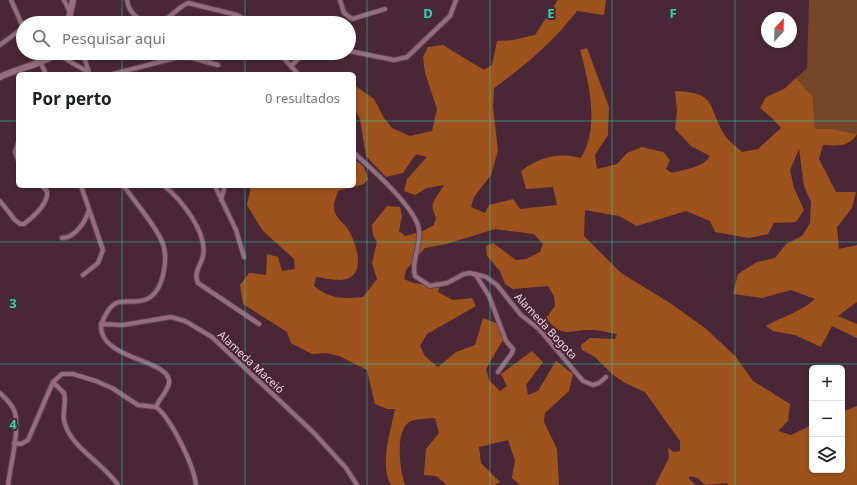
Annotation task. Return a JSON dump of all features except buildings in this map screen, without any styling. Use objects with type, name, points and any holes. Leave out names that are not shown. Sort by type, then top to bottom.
[{"type":"street","points":[[11,0],[18,16]]},
{"type":"street","points":[[64,0],[70,12]]},
{"type":"street","points":[[69,16],[73,0]]},
{"type":"street","points":[[127,0],[129,9],[135,16]]},
{"type":"street","points":[[340,0],[344,13],[348,16]]},
{"type":"street","points":[[356,52],[394,60],[407,57],[447,20],[456,0]]},
{"type":"street","points":[[171,16],[189,2],[239,16]]},
{"type":"street","points":[[356,18],[385,9]]},
{"type":"street","points":[[0,45],[16,33]]},
{"type":"street","points":[[68,60],[86,72]]},
{"type":"street","points":[[85,60],[88,72]]},
{"type":"street","points":[[120,72],[168,60]]},
{"type":"street","points":[[199,60],[218,65]]},
{"type":"street","points":[[285,60],[296,72]]},
{"type":"street","points":[[291,66],[297,60]]},
{"type":"street","points":[[0,77],[40,61],[45,72]]},
{"type":"street","points":[[356,155],[403,202],[415,218],[420,231],[414,268],[415,276],[431,286],[447,283],[464,274],[473,274],[479,278],[489,296],[506,341],[512,349],[512,353],[498,372]]},
{"type":"street","points":[[0,201],[15,220],[20,224],[24,224],[42,206],[47,198],[47,191],[44,188]]},
{"type":"street","points":[[82,188],[89,212],[104,250],[100,260],[94,267],[83,275]]},
{"type":"street","points":[[125,188],[159,236],[164,249],[165,263],[160,282],[151,296],[147,299],[117,302],[109,309],[102,324],[103,336],[115,349],[130,357],[162,369],[167,374],[169,379],[168,386],[156,406]]},
{"type":"street","points":[[166,188],[183,204],[199,231],[203,255],[197,274],[198,283],[259,324]]},
{"type":"street","points":[[215,188],[236,230],[244,257]]},
{"type":"street","points":[[221,200],[224,188]]},
{"type":"street","points":[[62,238],[68,237],[75,232],[89,212]]},
{"type":"street","name":"Alameda Bogota","points":[[473,274],[486,277],[497,285],[521,315],[543,335],[583,381],[593,385],[606,376]]},
{"type":"street","name":"Alameda Maceió","points":[[102,324],[123,325],[171,317],[185,321],[212,337],[310,429],[346,468],[356,485]]},
{"type":"street","points":[[14,443],[20,444],[28,440],[53,382],[62,374],[73,374],[102,383],[138,405],[156,406],[172,425],[194,474],[196,485]]},
{"type":"street","points":[[53,382],[64,393],[63,420],[71,438],[106,469],[118,485]]},
{"type":"street","points":[[0,393],[15,411],[14,443],[8,485]]},
{"type":"shaded area","points":[[558,0],[606,0],[604,15],[577,11],[559,33],[517,71],[494,88],[493,106],[498,151],[491,175],[474,197],[471,207],[485,213],[489,205],[513,199],[520,209],[557,205],[553,187],[526,189],[521,171],[535,162],[550,157],[573,156],[581,158],[587,146],[591,118],[591,104],[587,76],[580,50],[587,48],[609,107],[608,135],[595,155],[597,169],[617,164],[627,153],[642,147],[663,152],[670,160],[666,169],[672,173],[693,168],[707,160],[710,156],[691,146],[675,129],[677,111],[675,91],[698,94],[709,102],[726,137],[742,152],[758,149],[781,128],[760,108],[766,97],[784,89],[796,78],[813,97],[815,129],[832,129],[857,134],[851,141],[842,145],[823,145],[819,159],[836,192],[856,192],[852,208],[837,227],[839,249],[857,245],[857,302],[838,316],[857,324],[857,338],[832,326],[821,347],[795,335],[773,331],[766,326],[798,311],[815,299],[791,290],[762,298],[733,294],[738,274],[757,262],[775,258],[786,244],[802,236],[810,223],[811,202],[804,186],[799,149],[790,170],[794,188],[804,210],[796,222],[774,223],[768,234],[749,238],[715,232],[710,221],[686,211],[637,226],[619,216],[585,210],[584,236],[621,273],[670,303],[705,328],[735,356],[753,381],[790,404],[788,421],[778,431],[791,435],[809,426],[809,473],[845,473],[845,411],[857,406],[857,485],[728,485],[727,483],[705,485],[698,478],[689,476],[689,479],[696,485],[655,485],[669,458],[668,448],[674,452],[680,451],[680,441],[645,392],[625,383],[612,374],[595,357],[582,350],[581,345],[590,338],[615,339],[617,334],[595,330],[567,332],[557,329],[546,318],[555,306],[554,296],[548,286],[513,289],[505,284],[500,271],[487,256],[486,246],[493,243],[516,260],[526,259],[540,252],[543,244],[534,234],[495,229],[446,244],[425,248],[406,270],[404,279],[412,283],[420,284],[428,284],[437,281],[441,284],[438,292],[453,300],[472,298],[476,306],[427,334],[420,346],[425,356],[438,367],[456,352],[475,345],[483,318],[501,325],[503,340],[486,369],[489,380],[500,391],[507,386],[501,374],[532,351],[543,362],[526,385],[528,395],[538,391],[556,361],[573,374],[569,391],[545,413],[544,422],[557,449],[559,485],[520,485],[512,478],[515,460],[508,440],[479,447],[481,463],[500,482],[495,485],[447,485],[436,476],[424,475],[426,449],[439,433],[435,418],[413,420],[410,421],[404,428],[400,443],[400,462],[405,485],[391,485],[386,467],[386,457],[395,409],[387,409],[375,404],[367,370],[339,356],[326,353],[312,354],[291,343],[287,332],[243,304],[240,285],[249,273],[266,275],[267,254],[278,257],[282,271],[295,269],[294,259],[263,231],[247,205],[251,188],[349,188],[338,191],[334,206],[339,219],[351,234],[357,251],[358,259],[355,273],[349,278],[341,280],[316,277],[314,286],[331,296],[349,298],[363,297],[377,279],[372,263],[377,242],[373,235],[372,225],[387,206],[400,207],[402,216],[399,231],[405,236],[423,231],[434,225],[436,218],[433,204],[444,185],[427,188],[415,195],[404,191],[407,179],[427,157],[416,154],[403,173],[386,177],[366,156],[360,119],[356,112],[356,86],[374,99],[384,118],[392,128],[410,136],[432,131],[437,109],[425,73],[423,57],[428,47],[443,45],[484,70],[492,65],[497,41],[513,40],[535,35]]},
{"type":"shaded area","points":[[809,0],[857,0],[857,134],[832,129],[815,129],[813,97],[796,78],[807,68]]},
{"type":"shaded area","points":[[356,161],[364,167],[368,179],[364,184],[356,186]]}]
